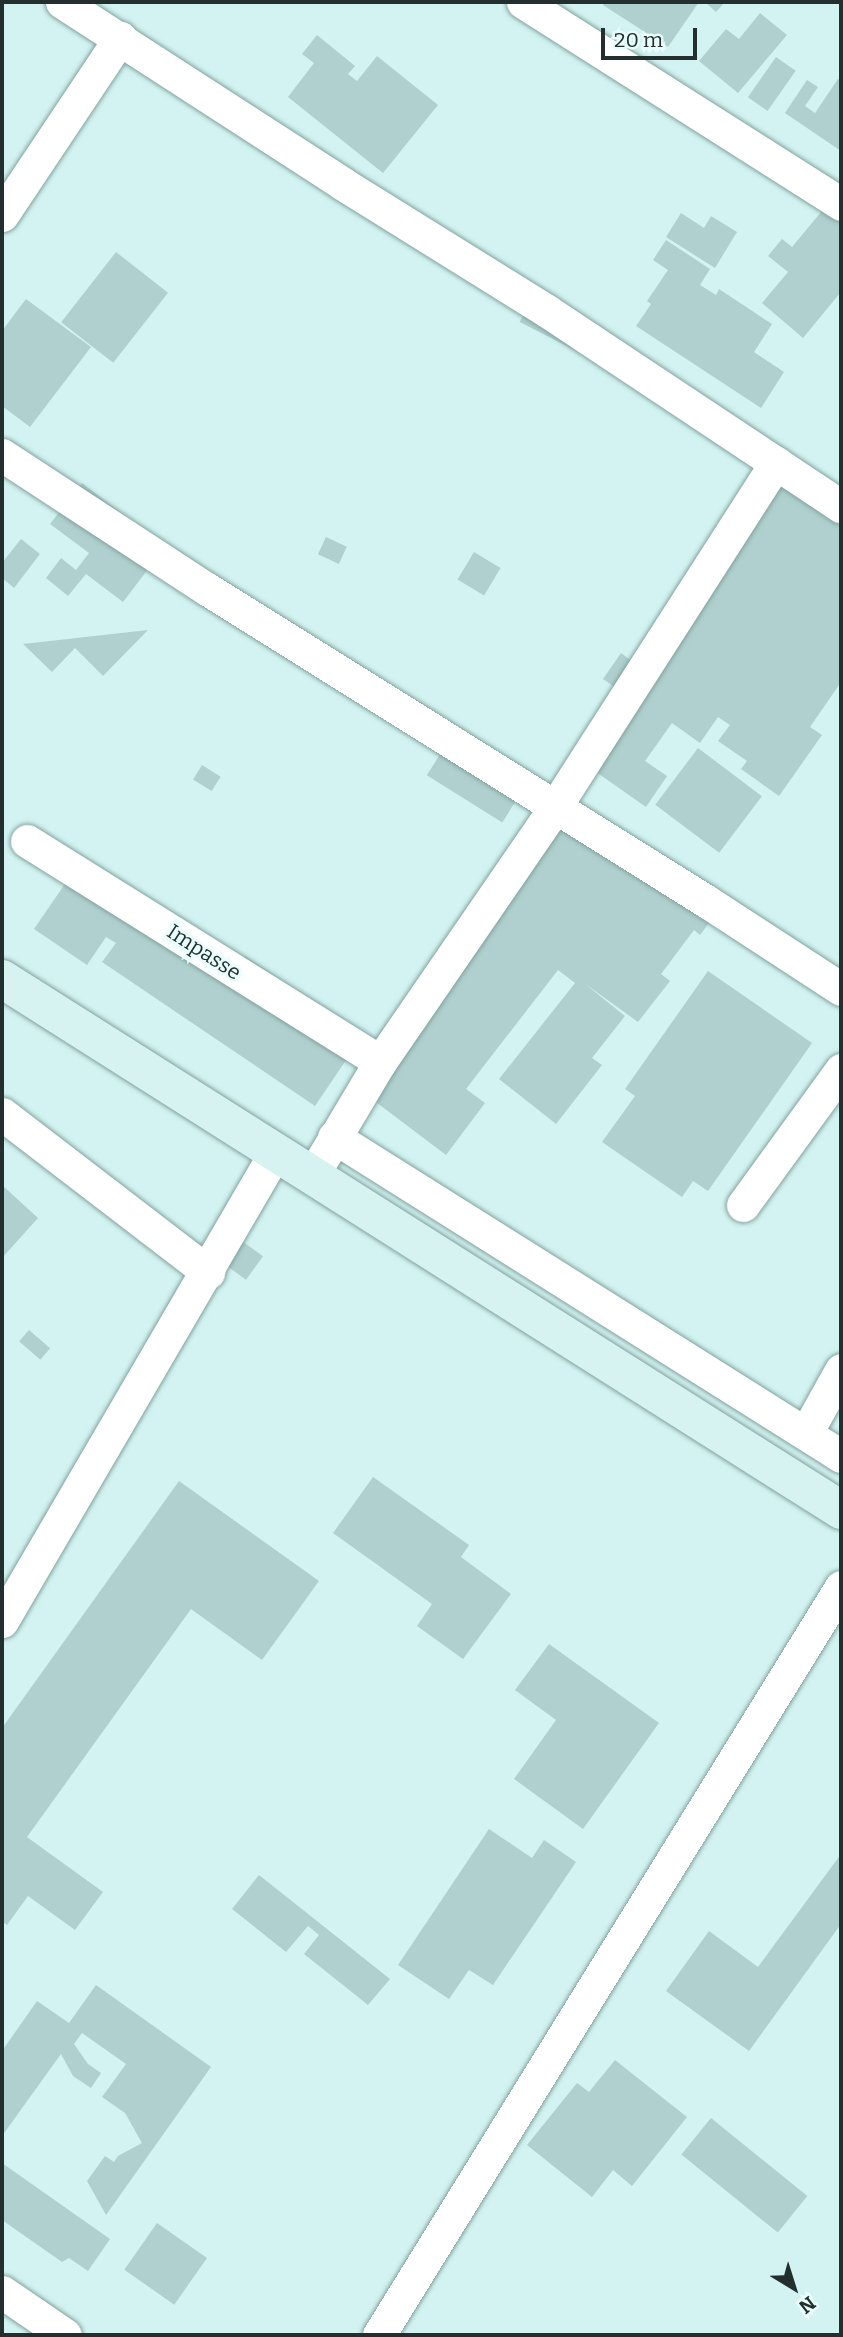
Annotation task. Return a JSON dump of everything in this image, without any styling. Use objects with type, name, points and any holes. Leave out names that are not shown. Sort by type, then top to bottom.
[{"type":"main road","points":[[2,979],[841,1510]]},
{"type":"street","points":[[62,2],[120,37],[343,184],[547,311],[841,506]]},
{"type":"street","points":[[523,2],[841,204]]},
{"type":"street","points":[[2,215],[120,37]]},
{"type":"street","points":[[2,455],[207,589],[841,989]]},
{"type":"street","points":[[312,1175],[380,1062],[555,807],[775,463]]},
{"type":"street","name":"Impasse","points":[[27,841],[380,1062]]},
{"type":"street","points":[[743,1205],[841,1070]]},
{"type":"street","points":[[2,1114],[208,1272]]},
{"type":"street","points":[[334,1137],[841,1456]]},
{"type":"street","points":[[2,1621],[275,1153]]},
{"type":"street","points":[[806,1433],[841,1370]]},
{"type":"street","points":[[379,2335],[841,1587]]},
{"type":"street","points":[[2,2292],[65,2335]]},
{"type":"building","points":[[605,2],[699,2],[668,47],[603,5]]},
{"type":"building","points":[[705,2],[725,2],[716,12]]},
{"type":"building","points":[[760,13],[787,35],[738,93],[699,61],[726,29],[739,39]]},
{"type":"building","points":[[317,35],[355,66],[348,74],[357,81],[377,56],[438,105],[383,173],[288,97],[314,63],[302,54]]},
{"type":"building","points":[[776,57],[796,71],[768,111],[748,97]]},
{"type":"building","points":[[838,79],[841,81],[841,151],[785,113],[807,80],[818,87],[805,106],[815,113]]},
{"type":"building","points":[[841,188],[841,292],[803,338],[762,303],[788,272],[768,256],[782,239],[792,247]]},
{"type":"building","points":[[681,213],[704,228],[711,216],[737,232],[715,268],[666,237]]},
{"type":"building","points":[[666,240],[710,269],[700,285],[716,295],[719,289],[772,324],[754,352],[784,372],[761,408],[636,326],[651,304],[647,301],[668,270],[653,260]]},
{"type":"building","points":[[116,252],[168,293],[113,363],[61,322]]},
{"type":"building","points":[[532,298],[585,325],[573,349],[520,322]]},
{"type":"building","points":[[26,299],[91,347],[30,427],[2,406],[2,331]]},
{"type":"building","points":[[787,470],[841,509],[841,687],[839,685],[810,727],[822,735],[779,796],[741,769],[747,761],[718,741],[730,725],[718,717],[700,743],[672,723],[645,761],[667,776],[646,807],[589,767],[635,701],[603,679],[621,653],[644,670]]},
{"type":"building","points":[[82,483],[165,547],[123,602],[86,574],[68,596],[46,578],[61,558],[76,570],[89,553],[50,524]]},
{"type":"building","points":[[326,537],[347,547],[339,564],[318,554]]},
{"type":"building","points":[[21,539],[40,554],[14,588],[2,578],[2,563]]},
{"type":"building","points":[[474,552],[501,568],[484,595],[458,579]]},
{"type":"building","points":[[148,630],[103,676],[75,648],[52,672],[23,644]]},
{"type":"building","points":[[457,727],[532,774],[502,823],[427,775]]},
{"type":"building","points":[[698,748],[762,796],[719,853],[655,805]]},
{"type":"building","points":[[202,765],[221,777],[212,791],[193,779]]},
{"type":"building","points":[[572,806],[715,915],[700,935],[694,930],[661,974],[670,981],[638,1022],[584,983],[625,1016],[592,1058],[602,1065],[556,1124],[499,1079],[575,983],[558,970],[466,1089],[485,1103],[446,1155],[356,1087]]},
{"type":"building","points":[[82,859],[242,962],[245,956],[363,1035],[315,1106],[102,962],[116,943],[106,937],[87,965],[34,929]]},
{"type":"building","points":[[708,971],[812,1043],[708,1191],[693,1181],[682,1197],[602,1142],[635,1096],[625,1089]]},
{"type":"building","points":[[2,1185],[38,1218],[2,1258]]},
{"type":"building","points":[[242,1241],[263,1256],[246,1280],[225,1264]]},
{"type":"building","points":[[29,1330],[50,1348],[40,1360],[19,1341]]},
{"type":"building","points":[[373,1477],[469,1545],[461,1557],[511,1594],[463,1659],[417,1626],[432,1604],[333,1533]]},
{"type":"building","points":[[179,1481],[319,1581],[262,1660],[191,1609],[27,1837],[103,1892],[75,1930],[28,1896],[7,1925],[2,1921],[2,1728]]},
{"type":"building","points":[[549,1644],[659,1723],[583,1829],[514,1779],[556,1720],[515,1690]]},
{"type":"building","points":[[489,1829],[532,1858],[544,1840],[576,1862],[493,1985],[469,1970],[449,1999],[398,1965]]},
{"type":"building","points":[[841,1854],[841,1924],[749,2051],[666,1991],[709,1931],[758,1967]]},
{"type":"building","points":[[259,1875],[390,1979],[368,2005],[304,1954],[319,1935],[308,1926],[286,1952],[232,1909]]},
{"type":"building","points":[[96,1985],[211,2067],[106,2215],[87,2181],[105,2156],[114,2162],[118,2156],[142,2143],[125,2113],[102,2097],[126,2064],[82,2033],[74,2044],[88,2064],[101,2073],[91,2088],[73,2076],[61,2054],[2,2136],[2,2051],[37,2001],[69,2023]]},
{"type":"building","points":[[615,2060],[687,2117],[632,2186],[613,2170],[592,2197],[527,2145],[577,2083],[589,2092]]},
{"type":"building","points":[[711,2118],[807,2196],[778,2233],[681,2155]]},
{"type":"building","points":[[2,2163],[110,2239],[88,2271],[69,2258],[62,2262],[2,2220]]},
{"type":"building","points":[[157,2223],[207,2258],[174,2305],[124,2270]]}]
